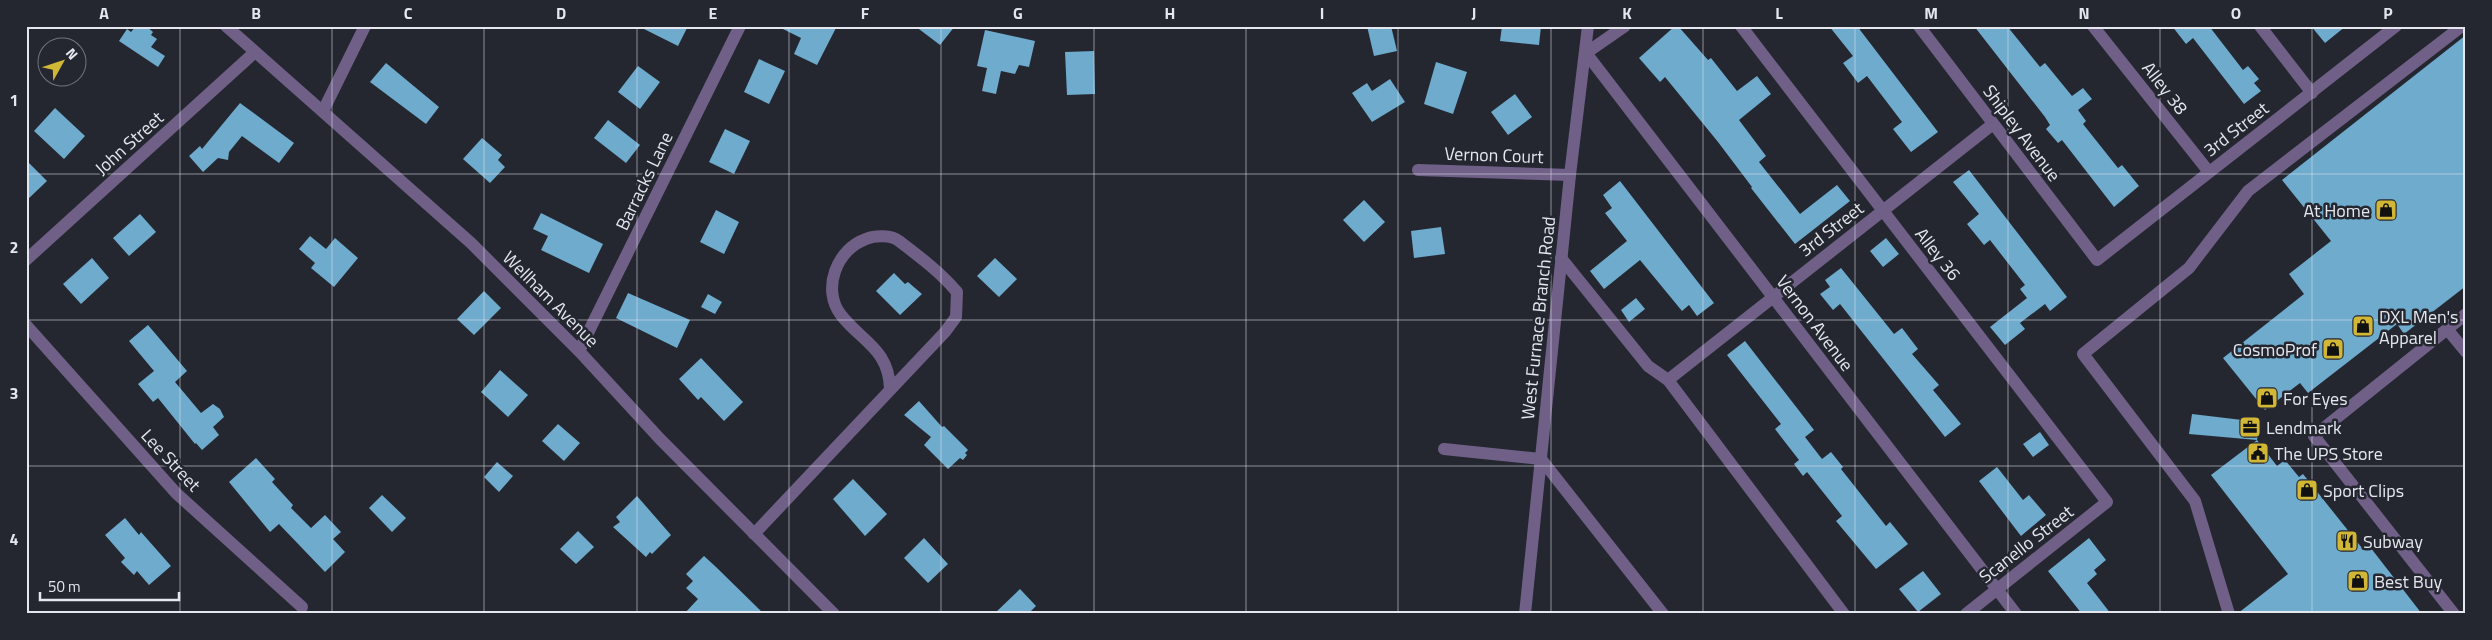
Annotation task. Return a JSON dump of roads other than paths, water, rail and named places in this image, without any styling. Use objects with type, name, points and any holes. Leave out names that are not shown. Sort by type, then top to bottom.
[{"type":"street","name":"Wellham Avenue","points":[[226,26],[471,243],[579,351],[660,439],[834,614]]},
{"type":"street","points":[[324,111],[365,26]]},
{"type":"street","name":"Barracks Lane","points":[[579,351],[740,26]]},
{"type":"street","name":"West Furnace Branch Road","points":[[1525,614],[1561,258],[1588,26]]},
{"type":"street","points":[[1586,53],[1625,26]]},
{"type":"street","name":"Alley 36","points":[[1741,26],[2108,502]]},
{"type":"street","name":"Shipley Avenue","points":[[1919,26],[2097,260]]},
{"type":"street","name":"Alley 38","points":[[2093,26],[2209,172]]},
{"type":"street","points":[[2260,26],[2312,93]]},
{"type":"street","name":"3rd Street","points":[[2097,260],[2396,26]]},
{"type":"street","points":[[2229,614],[2195,501],[2083,354],[2189,268],[2248,191],[2462,26]]},
{"type":"street","name":"John Street","points":[[26,260],[255,52]]},
{"type":"street","name":"Vernon Avenue","points":[[1586,53],[2016,614]]},
{"type":"street","name":"3rd Street","points":[[1668,380],[1993,124]]},
{"type":"street","name":"Vernon Court","points":[[1418,170],[1570,175]]},
{"type":"street","points":[[754,534],[945,332],[956,317],[957,292],[944,277],[897,239],[885,236],[866,238],[849,248],[839,262],[832,279],[833,296],[840,314],[880,354],[886,365],[890,389]]},
{"type":"street","points":[[1561,258],[1648,366],[1668,380],[1844,614]]},
{"type":"street","points":[[2454,614],[2314,436],[2466,314]]},
{"type":"street","name":"Lee Street","points":[[26,325],[176,493],[302,607]]},
{"type":"street","points":[[2447,329],[2466,352]]},
{"type":"street","points":[[1444,448],[1541,459],[1663,614]]},
{"type":"street","name":"Scanello Street","points":[[1966,614],[2108,502]]},
{"type":"place","name":"At Home","points":[[2386,210]]},
{"type":"place","name":"DXL Men's Apparel","points":[[2363,326]]},
{"type":"place","name":"CosmoProf","points":[[2333,349]]},
{"type":"place","name":"For Eyes","points":[[2267,398]]},
{"type":"place","name":"Lendmark","points":[[2250,427]]},
{"type":"place","name":"The UPS Store","points":[[2258,453]]},
{"type":"place","name":"Sport Clips","points":[[2307,490]]},
{"type":"place","name":"Subway","points":[[2347,541]]},
{"type":"place","name":"Best Buy","points":[[2358,581]]}]
